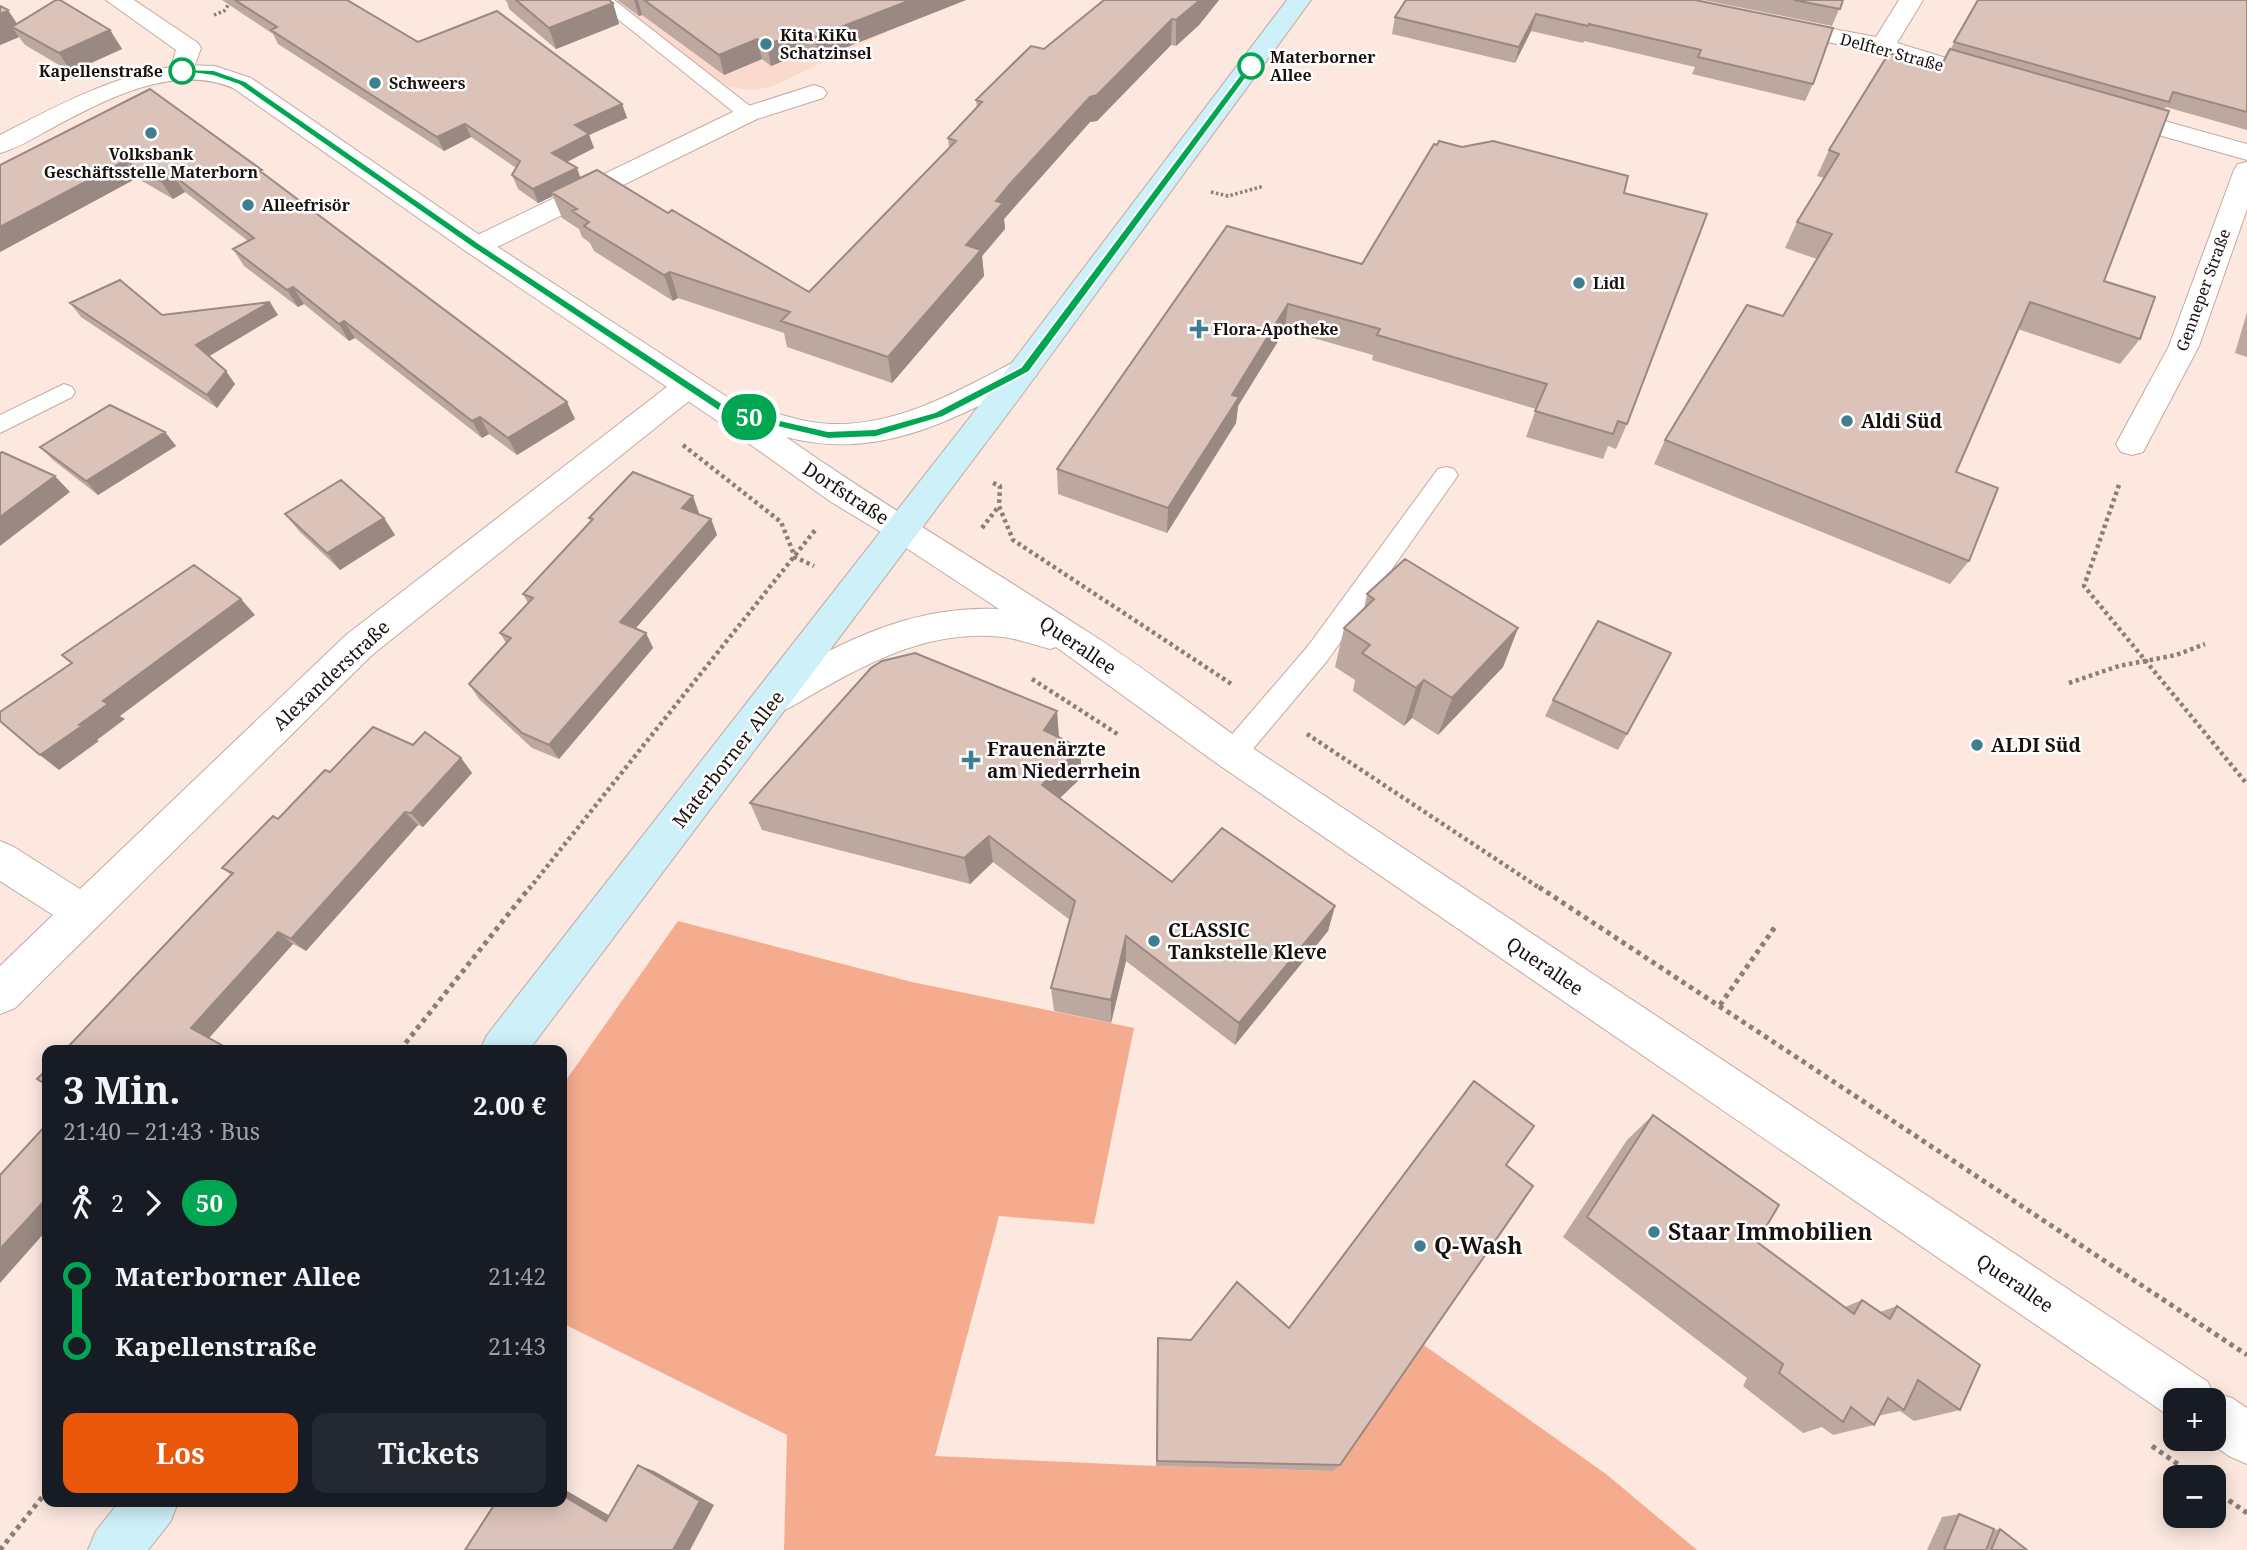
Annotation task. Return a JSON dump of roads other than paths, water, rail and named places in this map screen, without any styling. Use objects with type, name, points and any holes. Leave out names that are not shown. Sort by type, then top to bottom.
[{"type":"main road","name":"Materborner Allee","points":[[506,1045],[776,697],[1025,369],[1299,0]]},
{"type":"main road","points":[[115,1550],[148,1507]]},
{"type":"street","points":[[118,0],[189,48],[182,71]]},
{"type":"street","points":[[1883,46],[1910,0]]},
{"type":"street","name":"Delfter Straße","points":[[1762,22],[1883,46],[2011,86]]},
{"type":"street","name":"Dorfstraße","points":[[0,145],[101,95],[146,78],[182,71],[214,73],[242,83],[477,246],[727,412],[843,494],[903,529]]},
{"type":"street","points":[[477,246],[748,114],[814,93]]},
{"type":"street","points":[[2090,108],[2247,152]]},
{"type":"street","name":"Genneper Straße","points":[[2132,444],[2184,346],[2247,170]]},
{"type":"street","points":[[727,412],[828,435],[876,433],[939,414],[1025,369]]},
{"type":"street","name":"Alexanderstraße","points":[[0,994],[359,645],[688,386]]},
{"type":"street","name":"Querallee","points":[[903,529],[1076,642],[1232,754],[2172,1388]]},
{"type":"street","points":[[776,697],[899,633],[946,622],[1003,623],[1076,642]]},
{"type":"street","points":[[0,859],[82,912]]},
{"type":"street","points":[[2226,1424],[2247,1438]]},
{"type":"lane","points":[[603,0],[748,114]]},
{"type":"lane","points":[[0,425],[64,392]]},
{"type":"lane","points":[[1232,754],[1272,711],[1399,543],[1446,475]]},
{"type":"place","name":"Kita KiKu Schatzinsel","points":[[766,44]]},
{"type":"place","name":"Materborner Allee","points":[[1251,66]]},
{"type":"place","name":"Kapellenstraße","points":[[182,71]]},
{"type":"place","name":"Schweers","points":[[375,83]]},
{"type":"place","name":"Volksbank Geschäftsstelle Materborn","points":[[151,133]]},
{"type":"place","name":"Alleefrisör","points":[[248,205]]},
{"type":"place","name":"Lidl","points":[[1579,283]]},
{"type":"place","name":"Flora-Apotheke","points":[[1199,329]]},
{"type":"place","name":"Aldi Süd","points":[[1847,421]]},
{"type":"place","name":"ALDI Süd","points":[[1977,745]]},
{"type":"place","name":"Frauenärzte am Niederrhein","points":[[971,760]]},
{"type":"place","name":"CLASSIC Tankstelle Kleve","points":[[1154,941]]},
{"type":"place","name":"Staar Immobilien","points":[[1654,1232]]},
{"type":"place","name":"Q-Wash","points":[[1420,1246]]}]
